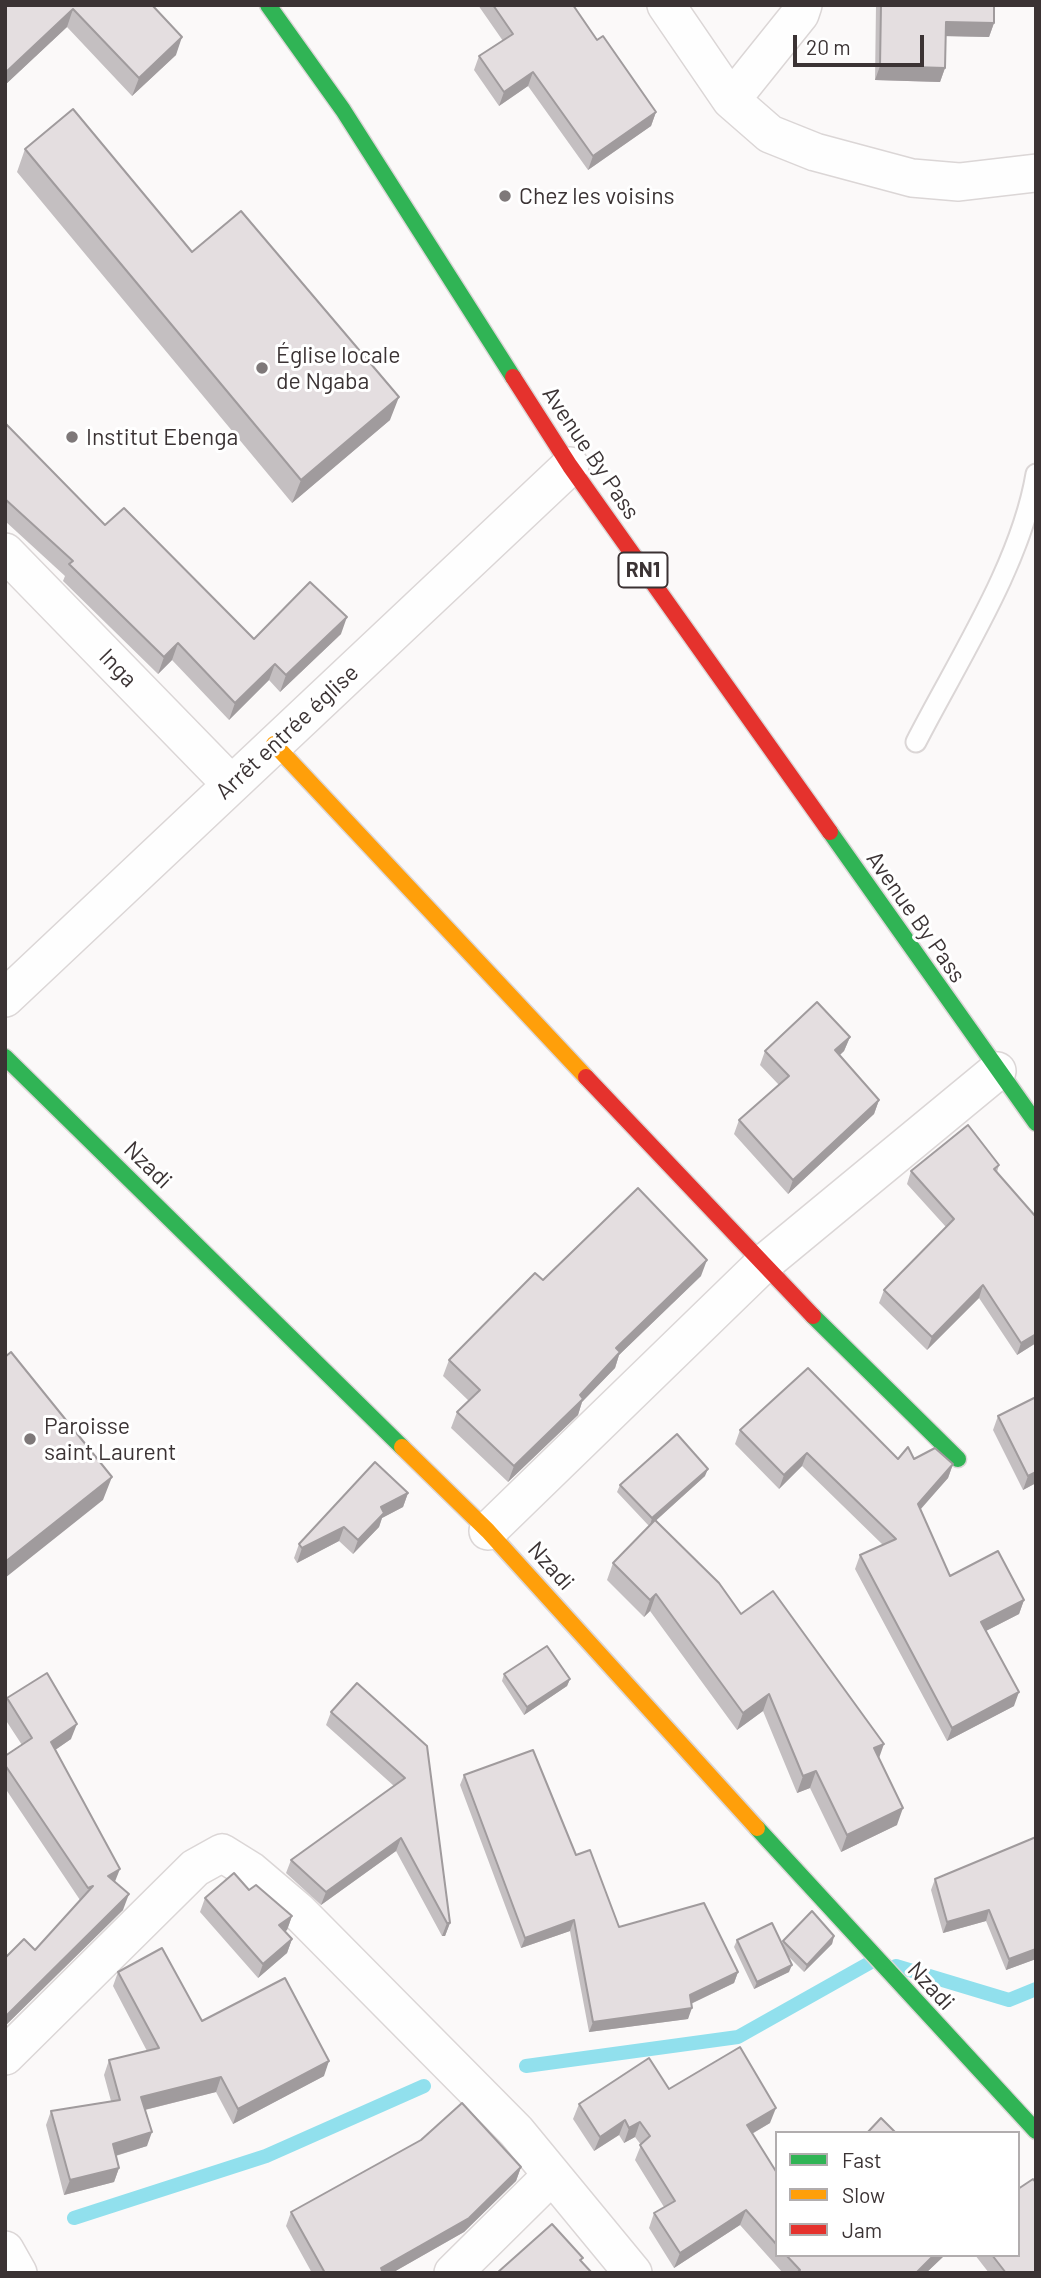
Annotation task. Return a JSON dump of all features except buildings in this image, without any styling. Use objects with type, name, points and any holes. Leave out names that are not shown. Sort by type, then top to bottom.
[{"type":"main road","name":"Avenue By Pass","points":[[268,5],[343,110],[570,466],[1036,1123]]},
{"type":"main road","points":[[274,744],[762,1265],[958,1459]]},
{"type":"main road","name":"Nzadi","points":[[5,1057],[488,1531],[866,1950],[1036,2130]]},
{"type":"street","points":[[666,5],[731,100],[770,134],[815,152],[912,178],[959,181],[1036,173]]},
{"type":"street","points":[[731,100],[800,14],[803,5]]},
{"type":"street","name":"Arrêt entrée église","points":[[5,998],[570,466]]},
{"type":"street","name":"Inga","points":[[5,552],[232,784]]},
{"type":"street","points":[[488,1531],[762,1265],[997,1071]]},
{"type":"street","points":[[5,2056],[195,1868],[222,1853],[251,1871],[298,1912],[516,2131],[632,2273]]},
{"type":"street","points":[[453,2273],[551,2176]]},
{"type":"street","points":[[5,2250],[18,2273]]},
{"type":"lane","points":[[916,742],[1013,554],[1029,513],[1036,474]]},
{"type":"waterway","points":[[526,2066],[738,2037],[873,1961]]},
{"type":"waterway","points":[[896,1966],[1009,2000],[1036,1989]]},
{"type":"waterway","points":[[74,2218],[266,2156],[424,2086]]},
{"type":"traffic: fast","points":[[268,5],[343,110],[513,377]]},
{"type":"traffic: fast","points":[[830,832],[1036,1123]]},
{"type":"traffic: fast","points":[[5,1057],[402,1447]]},
{"type":"traffic: fast","points":[[813,1316],[958,1459]]},
{"type":"traffic: fast","points":[[757,1828],[1036,2131]]},
{"type":"traffic: slow","points":[[274,744],[586,1077]]},
{"type":"traffic: slow","points":[[402,1447],[488,1531],[757,1828]]},
{"type":"traffic: jam","points":[[513,377],[570,466],[830,832]]},
{"type":"traffic: jam","points":[[586,1077],[813,1316]]},
{"type":"place","name":"Chez les voisins","points":[[505,196]]},
{"type":"place","name":"Église locale de Ngaba","points":[[262,368]]},
{"type":"place","name":"Institut Ebenga","points":[[72,437]]},
{"type":"place","name":"Paroisse saint Laurent","points":[[30,1439]]}]
